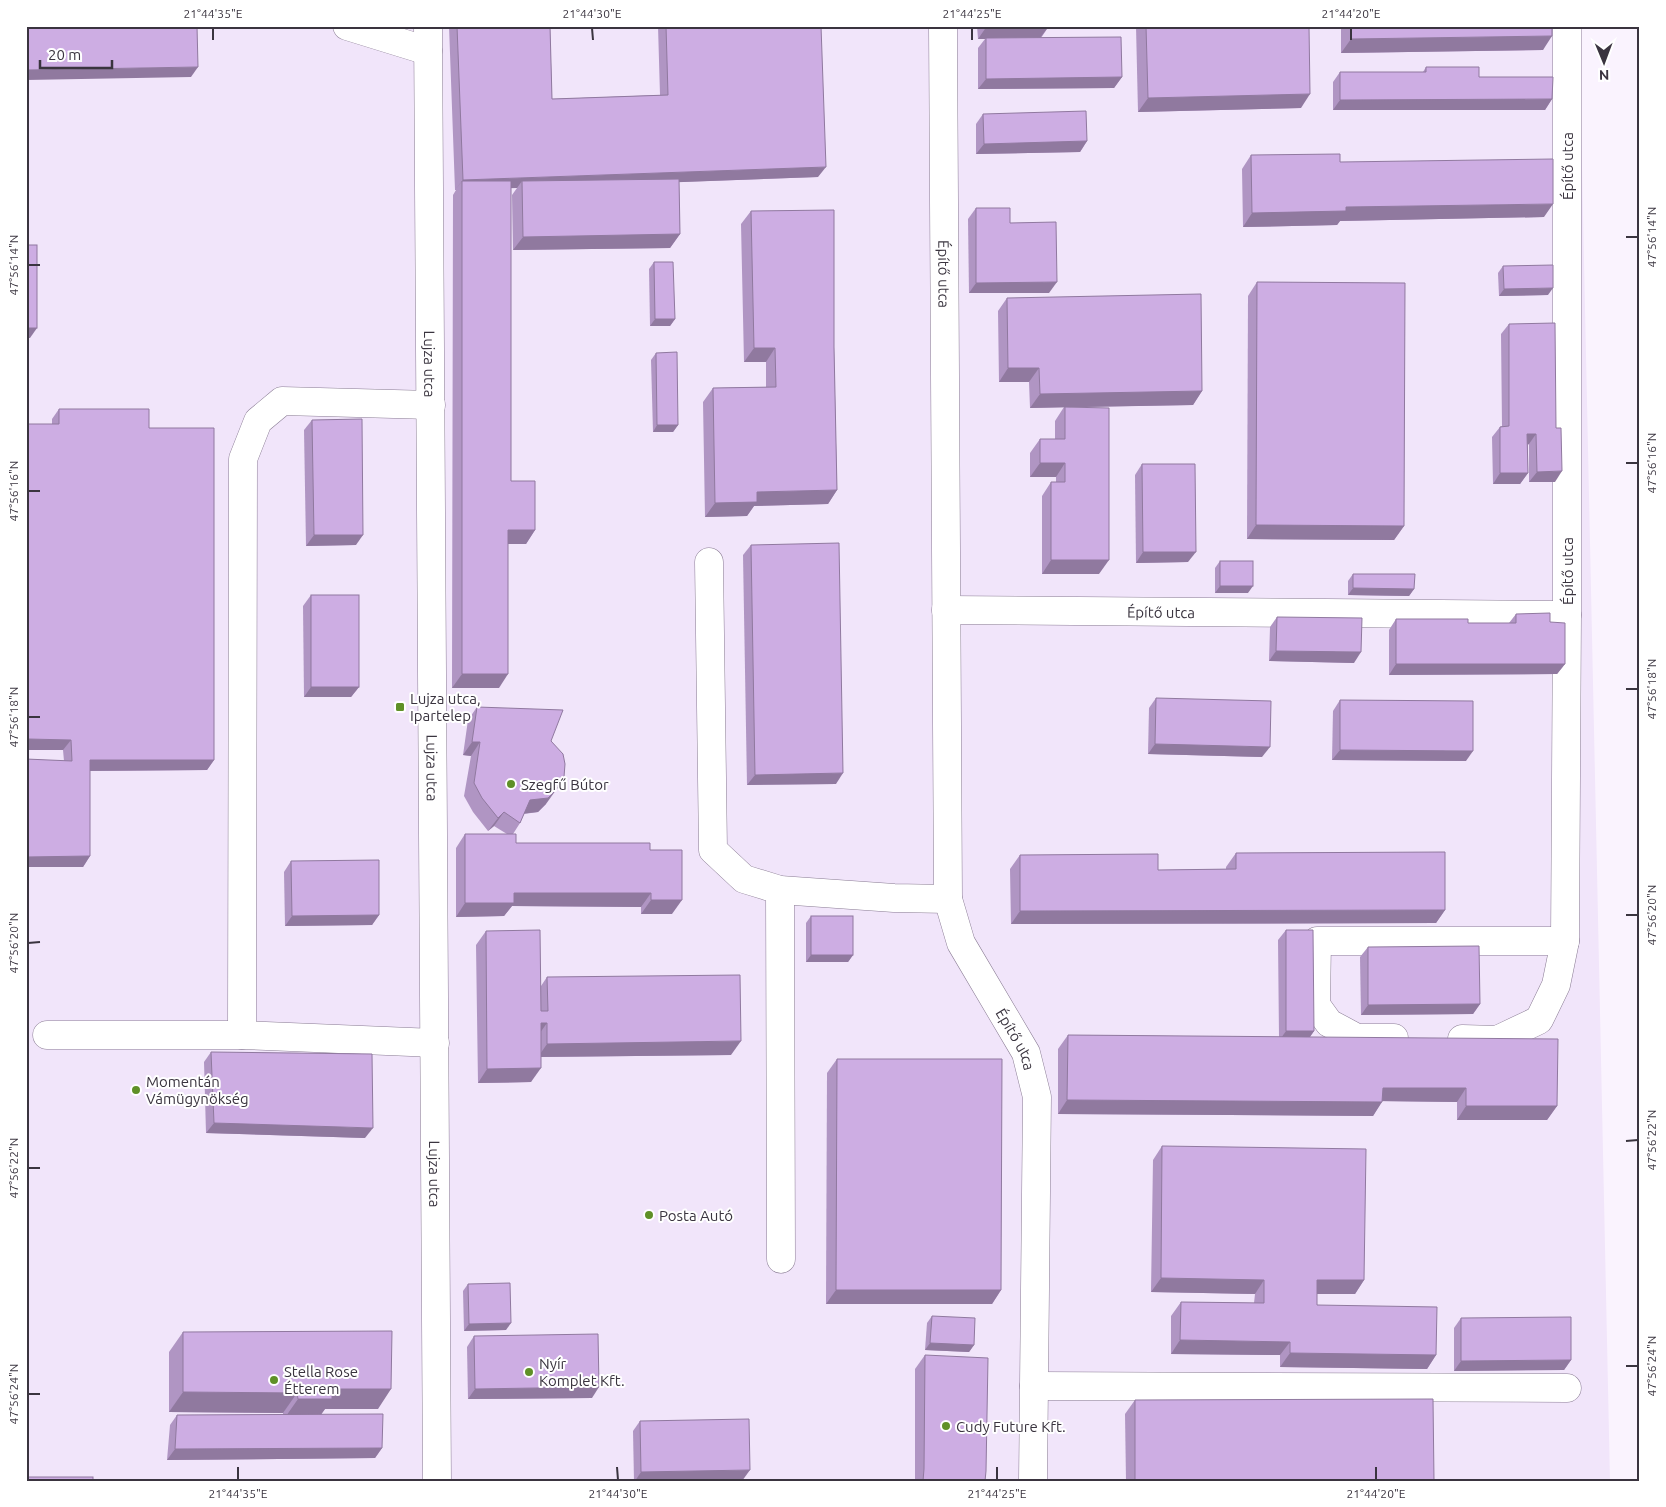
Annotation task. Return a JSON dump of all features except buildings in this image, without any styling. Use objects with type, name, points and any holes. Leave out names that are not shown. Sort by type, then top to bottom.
[{"type":"street","points":[[347,26],[428,38]]},
{"type":"street","name":"Építő utca","points":[[942,26],[948,899],[961,943],[1026,1053],[1037,1097],[1034,1481]]},
{"type":"street","name":"Építő utca","points":[[946,610],[1567,615],[1567,26]]},
{"type":"street","name":"Lujza utca","points":[[428,38],[437,1481]]},
{"type":"street","points":[[242,1035],[243,459],[258,421],[282,401],[431,405]]},
{"type":"street","points":[[710,562],[713,850],[744,879],[780,890],[894,898],[948,899]]},
{"type":"street","points":[[1565,941],[1317,941],[1316,1005],[1328,1023],[1357,1038],[1497,1040],[1539,1020],[1556,985],[1565,941],[1567,615]]},
{"type":"street","points":[[780,890],[781,1259]]},
{"type":"street","points":[[46,1035],[242,1035],[434,1043]]},
{"type":"street","points":[[1034,1386],[1567,1388]]},
{"type":"shaded area","points":[[26,26],[1579,26],[1610,1481],[26,1481]]},
{"type":"place","name":"Lujza utca, Ipartelep","points":[[400,707]]},
{"type":"place","name":"Szegfű Bútor","points":[[511,784]]},
{"type":"place","name":"Momentán Vámügynökség","points":[[136,1090]]},
{"type":"place","name":"Posta Autó","points":[[649,1215]]},
{"type":"place","name":"Nyír Komplet Kft.","points":[[529,1372]]},
{"type":"place","name":"Stella Rose Étterem","points":[[274,1380]]},
{"type":"place","name":"Cudy Future Kft.","points":[[946,1426]]}]
